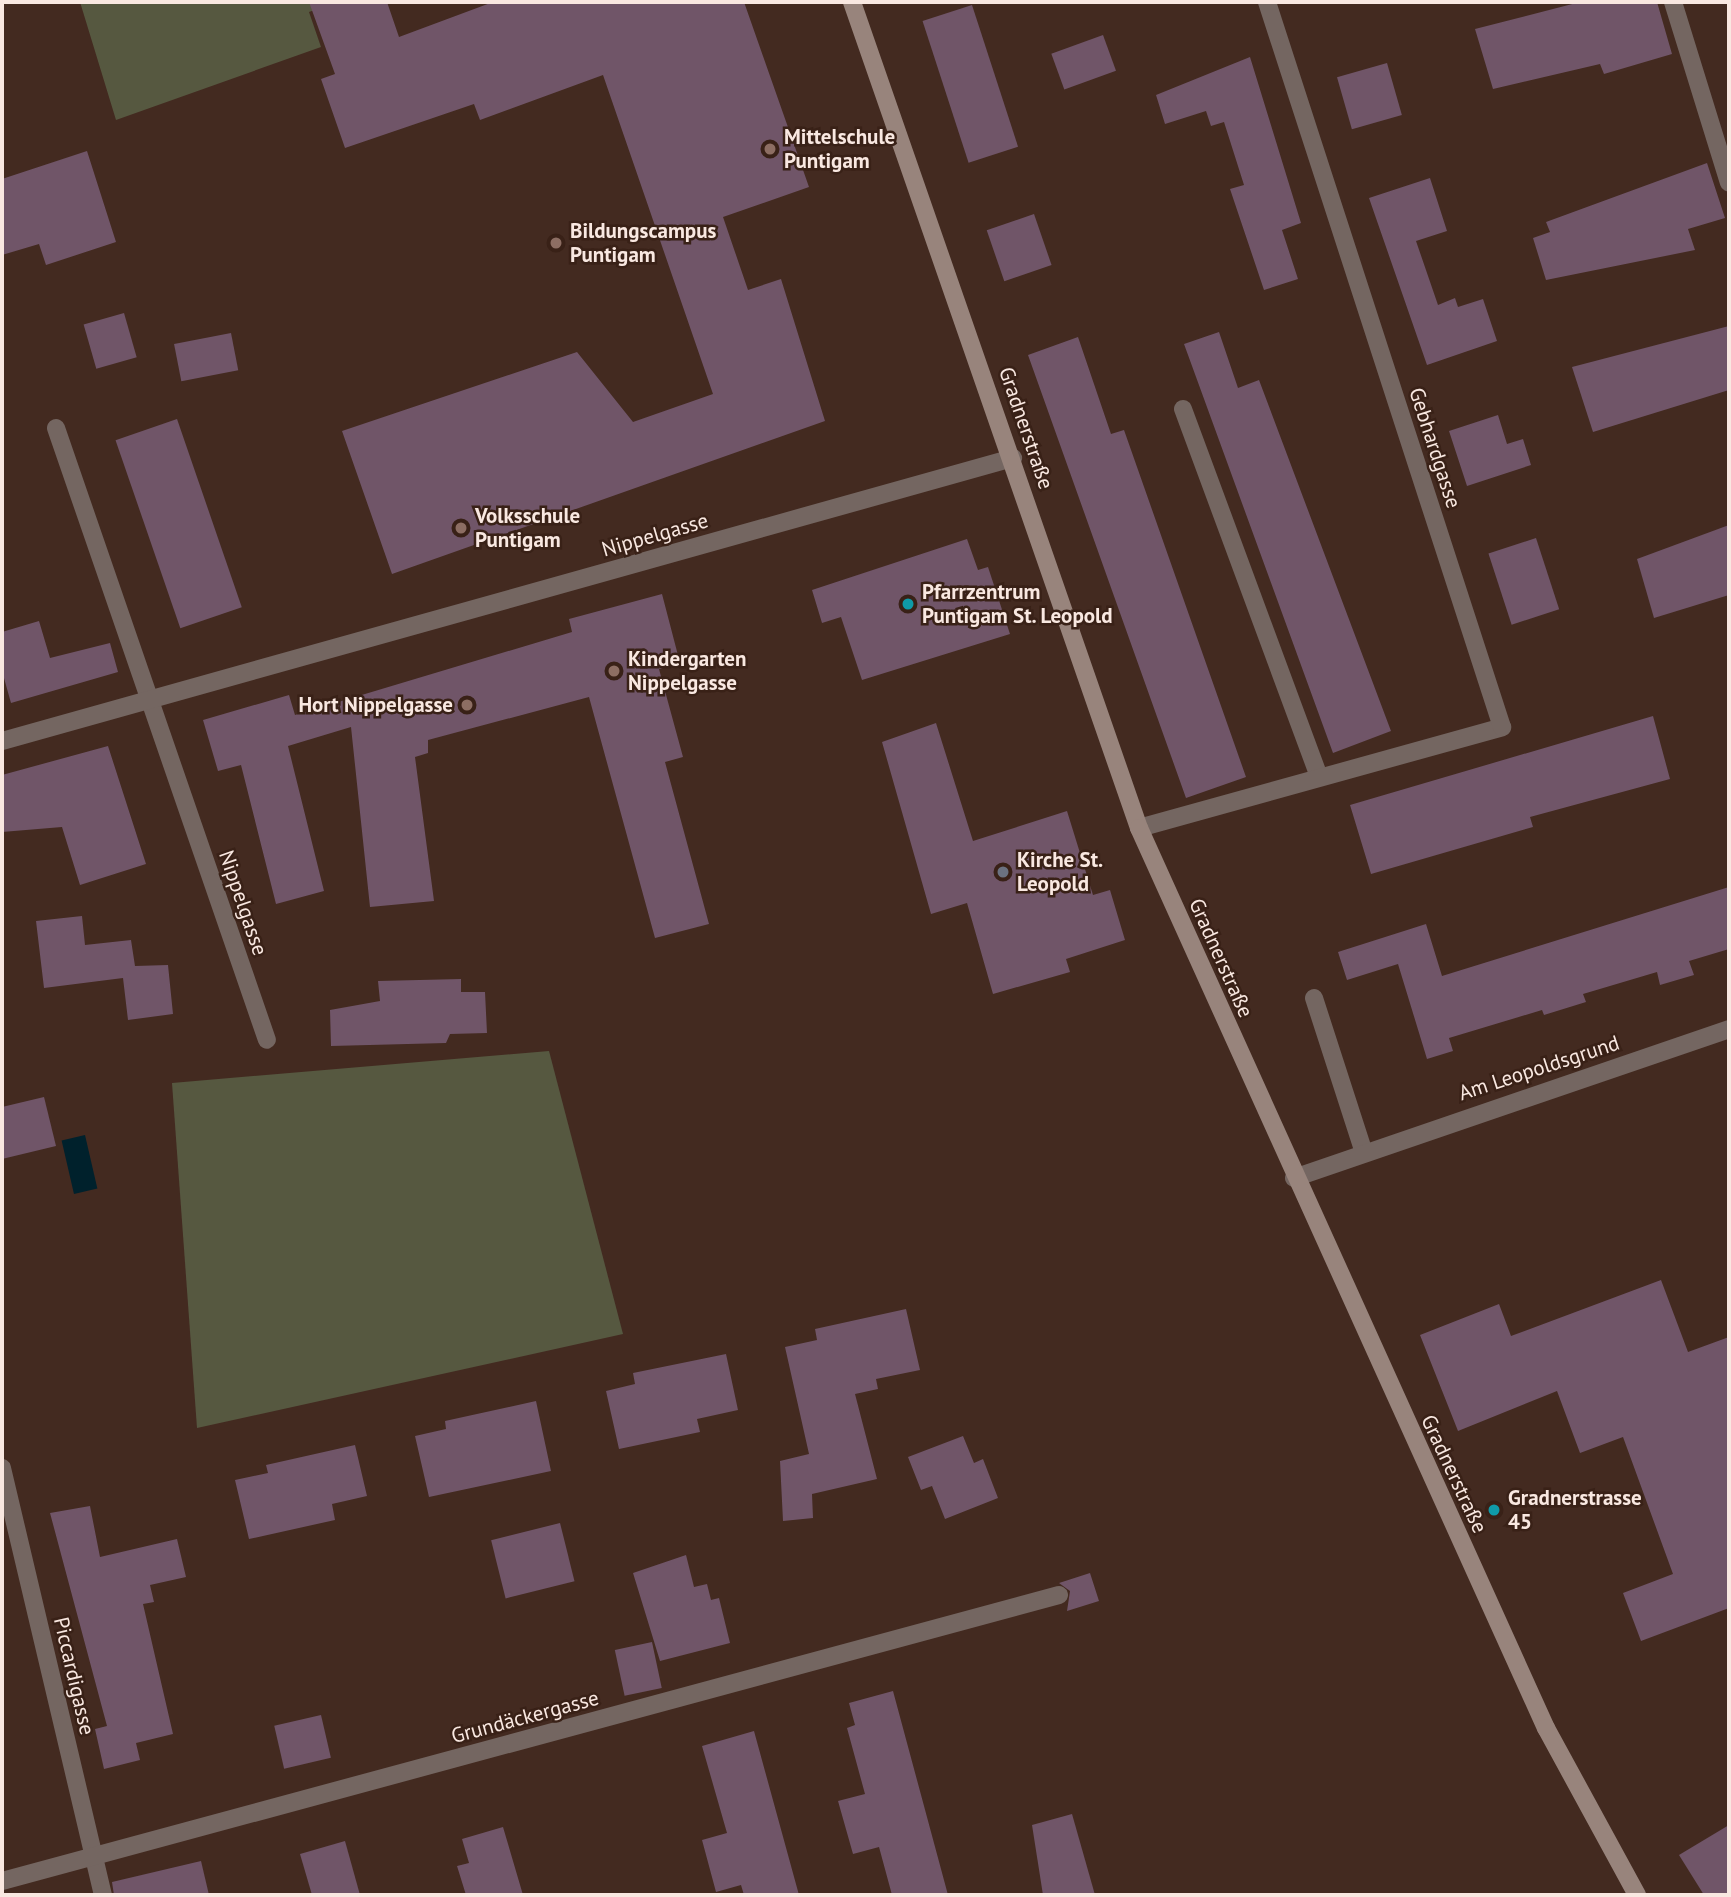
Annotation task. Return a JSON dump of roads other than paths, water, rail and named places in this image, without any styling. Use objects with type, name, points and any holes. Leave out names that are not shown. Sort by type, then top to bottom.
[{"type":"main road","name":"Gradnerstraße","points":[[852,2],[1013,458],[1139,828],[1294,1178],[1546,1728],[1637,1895]]},
{"type":"street","name":"Gebhardgasse","points":[[1139,828],[1318,774],[1502,727],[1267,2]]},
{"type":"street","points":[[1673,2],[1729,183]]},
{"type":"street","points":[[1183,409],[1318,774]]},
{"type":"street","name":"Nippelgasse","points":[[56,428],[267,1040]]},
{"type":"street","name":"Nippelgasse","points":[[2,741],[1013,458]]},
{"type":"street","points":[[1314,998],[1363,1150]]},
{"type":"street","name":"Am Leopoldsgrund","points":[[1294,1178],[1363,1150],[1729,1029]]},
{"type":"street","name":"Piccardigasse","points":[[2,1468],[103,1895]]},
{"type":"street","name":"Grundäckergasse","points":[[2,1881],[93,1859],[1059,1595]]},
{"type":"water","points":[[85,1135],[97,1189],[74,1194],[62,1140]]},
{"type":"place","name":"Mittelschule Puntigam","points":[[770,149]]},
{"type":"place","name":"Bildungscampus Puntigam","points":[[556,243]]},
{"type":"place","name":"Volksschule Puntigam","points":[[461,528]]},
{"type":"place","name":"Pfarrzentrum Puntigam St. Leopold","points":[[908,604]]},
{"type":"place","name":"Kindergarten Nippelgasse","points":[[614,671]]},
{"type":"place","name":"Hort Nippelgasse","points":[[467,705]]},
{"type":"place","name":"Kirche St. Leopold","points":[[1003,872]]},
{"type":"place","name":"Gradnerstrasse 45","points":[[1494,1510]]}]
